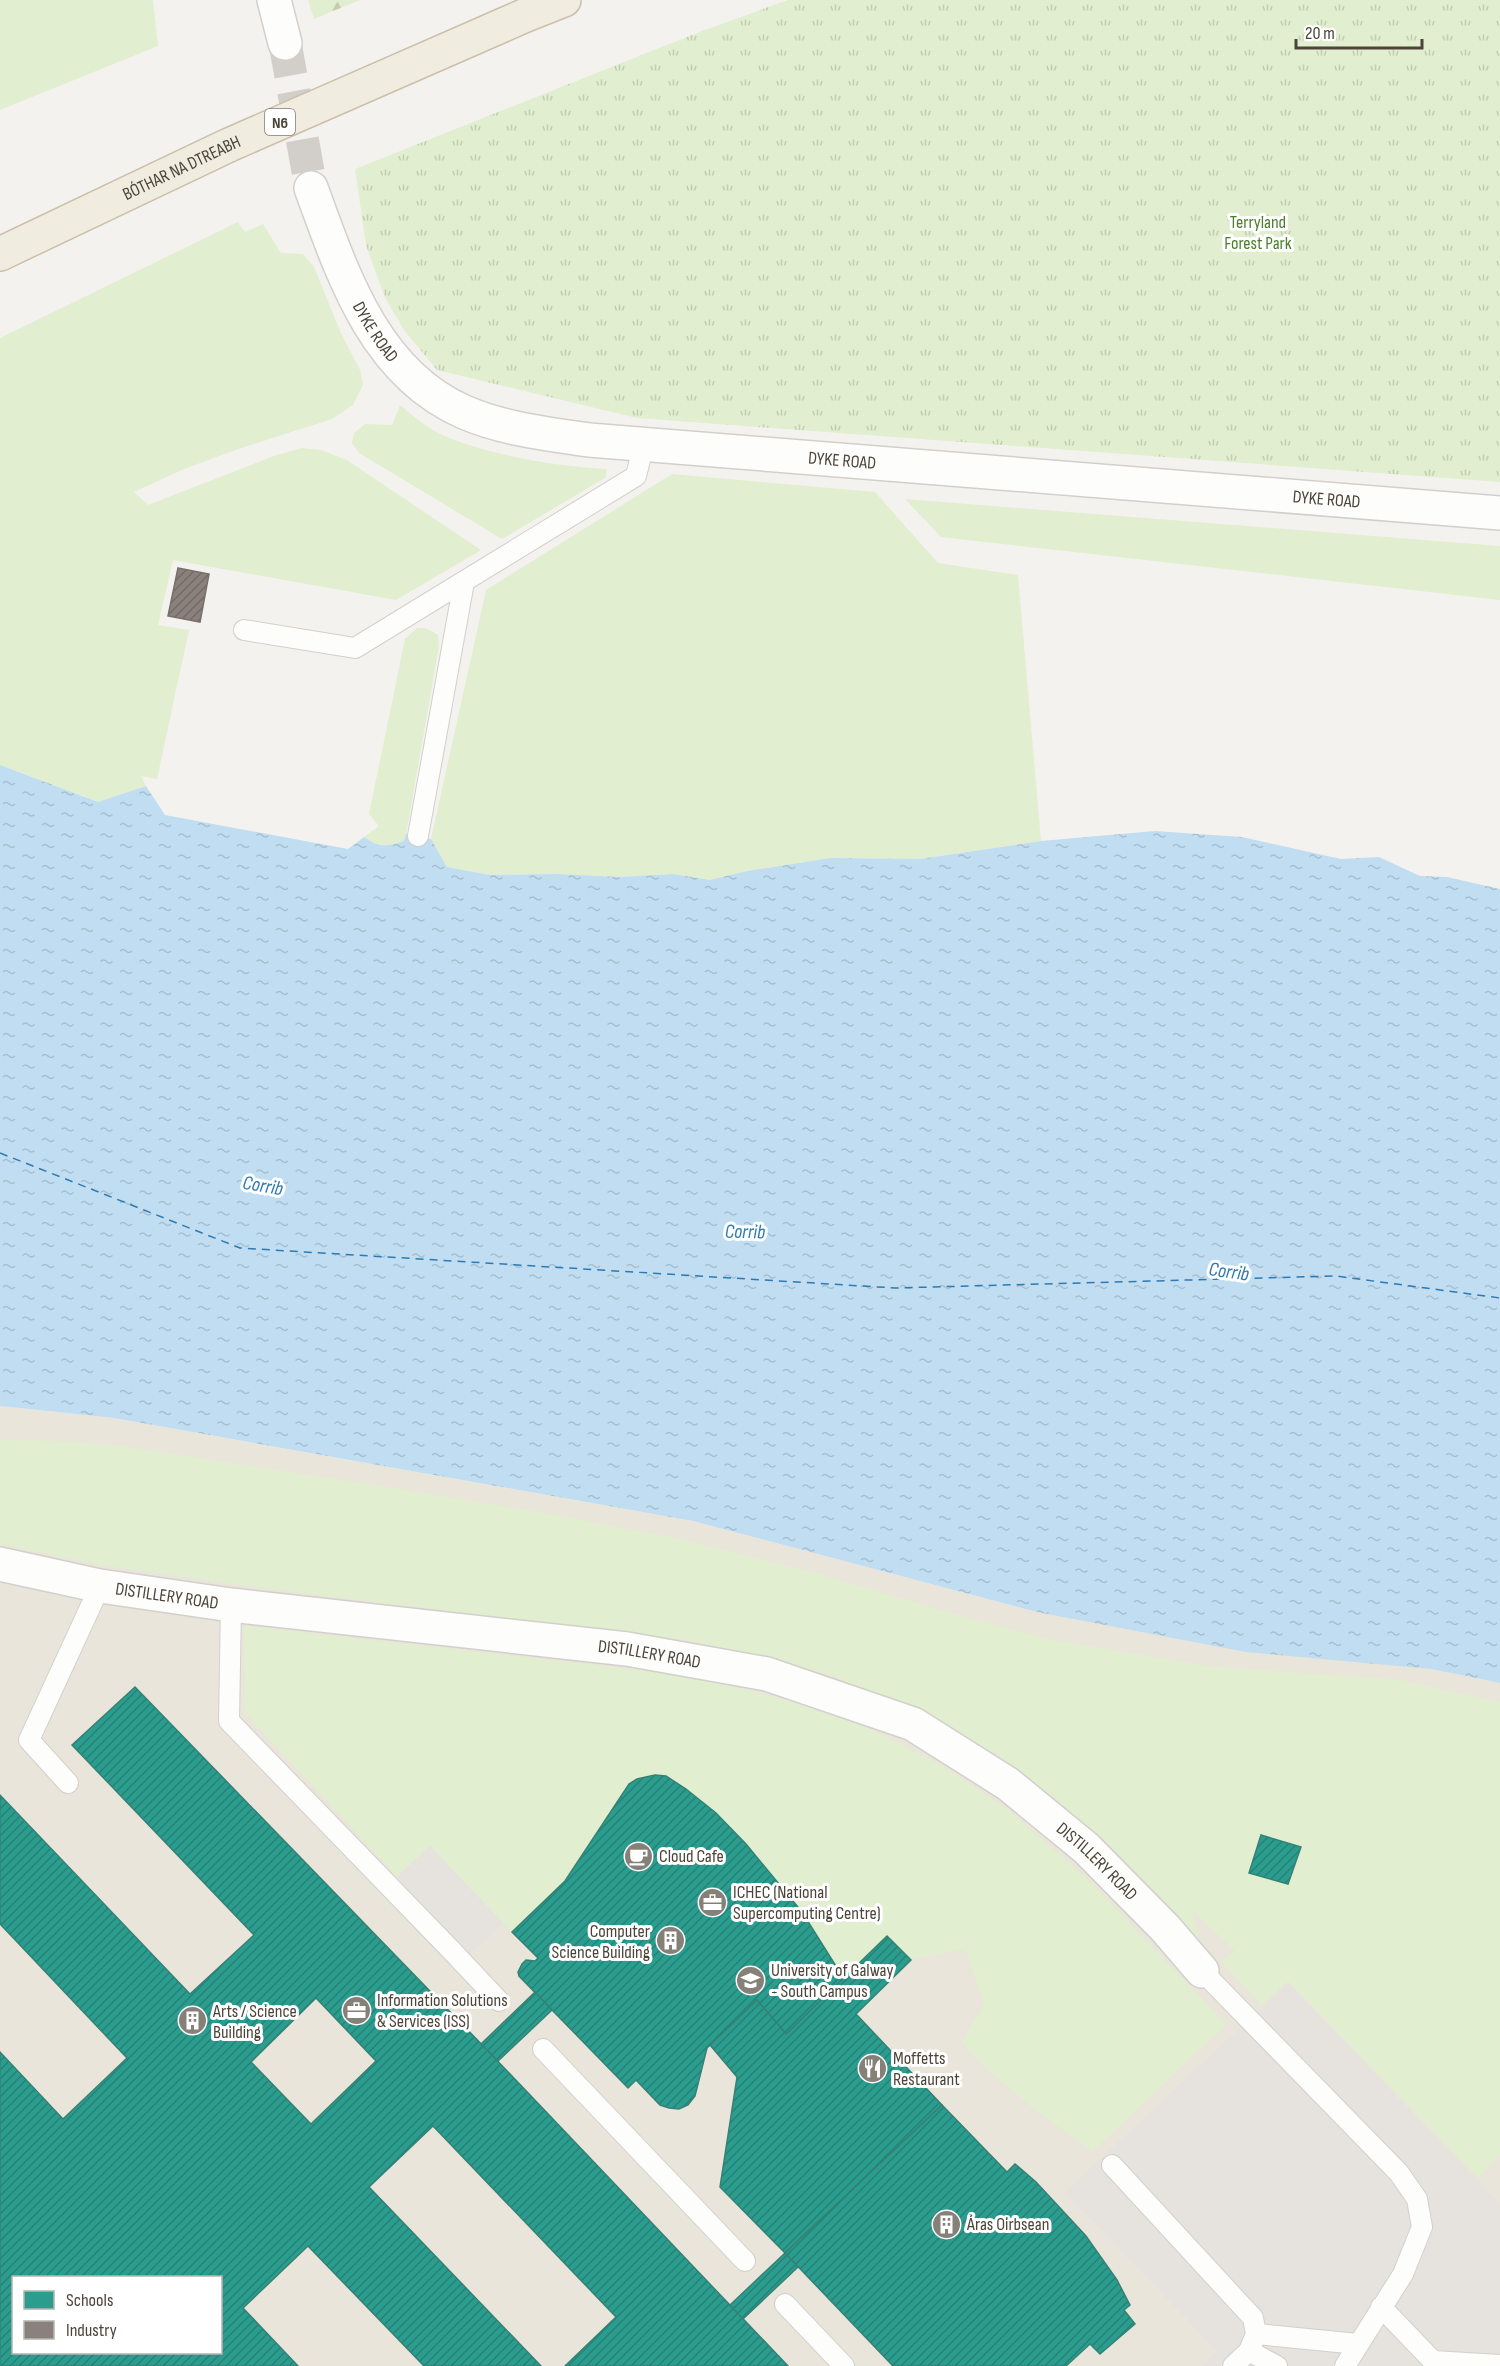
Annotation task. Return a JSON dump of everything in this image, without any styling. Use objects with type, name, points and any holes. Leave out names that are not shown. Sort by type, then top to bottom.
[{"type":"highway","name":"BÓTHAR NA DTREABH","points":[[0,254],[229,145],[564,0]]},
{"type":"street","points":[[274,0],[285,43]]},
{"type":"street","name":"DYKE ROAD","points":[[311,188],[349,287],[375,335],[405,372],[433,394],[464,412],[520,429],[589,440],[1500,513]]},
{"type":"street","name":"DISTILLERY ROAD","points":[[0,1563],[100,1586],[231,1605],[627,1649],[767,1674],[912,1724],[1008,1784],[1086,1848],[1165,1928],[1202,1971]]},
{"type":"lane","points":[[244,630],[355,648],[636,476],[644,444]]},
{"type":"lane","points":[[418,836],[464,582]]},
{"type":"lane","points":[[68,1783],[29,1740],[100,1586]]},
{"type":"lane","points":[[231,1605],[229,1721],[498,2001]]},
{"type":"lane","points":[[1202,1971],[1399,2173],[1417,2199],[1422,2226],[1415,2248],[1403,2274],[1345,2366]]},
{"type":"lane","points":[[543,2049],[745,2261]]},
{"type":"lane","points":[[1112,2164],[1253,2318],[1252,2343],[1233,2366]]},
{"type":"lane","points":[[785,2304],[844,2366]]},
{"type":"lane","points":[[1381,2307],[1433,2361],[1500,2365]]},
{"type":"lane","points":[[1252,2343],[1358,2344]]},
{"type":"lane","points":[[1252,2343],[1277,2366]]},
{"type":"shaded area","name":"University of Galway - South Campus","points":[[0,1406],[114,1418],[693,1521],[1037,1612],[1431,1669],[1500,1683],[1500,2366],[0,2366]]},
{"type":"shaded area","points":[[430,1846],[503,1923],[469,1955],[397,1877]]},
{"type":"shaded area","points":[[1288,1983],[1500,2204],[1500,2366],[1203,2366],[1217,2351],[1065,2192]]},
{"type":"green space","points":[[0,0],[153,0],[158,46],[0,110]]},
{"type":"green space","points":[[308,0],[360,0],[314,19]]},
{"type":"green space","name":"Terryland Forest Park","points":[[788,0],[1500,0],[1500,482],[637,418],[437,370],[404,330],[385,298],[366,245],[355,169],[702,31]]},
{"type":"green space","points":[[238,222],[245,232],[263,224],[281,253],[303,254],[314,267],[340,331],[360,370],[363,385],[353,405],[332,419],[238,449],[184,469],[134,492],[148,505],[274,456],[302,448],[321,450],[347,460],[481,550],[396,600],[173,560],[158,625],[189,630],[157,779],[141,776],[146,786],[98,802],[0,765],[0,338]]},
{"type":"green space","points":[[400,405],[434,431],[465,444],[526,459],[607,469],[605,478],[502,539],[359,453],[352,443],[354,433],[365,424],[392,425]]},
{"type":"green space","points":[[672,474],[875,492],[938,563],[1018,575],[1041,841],[920,859],[830,858],[747,871],[710,880],[673,874],[620,877],[558,874],[490,875],[447,867],[431,839],[486,590]]},
{"type":"green space","points":[[905,499],[1500,546],[1500,600],[941,537]]},
{"type":"green space","points":[[417,628],[425,628],[438,635],[439,646],[405,841],[379,845],[364,837],[379,826],[369,814],[405,639]]},
{"type":"green space","points":[[0,1440],[63,1441],[122,1446],[545,1513],[686,1540],[812,1572],[1049,1639],[1209,1666],[1401,1680],[1500,1702],[1500,2155],[1478,2178],[1288,1981],[1262,2005],[1221,1962],[1235,1951],[1193,1911],[1199,1939],[1104,1843],[1054,1797],[1001,1757],[947,1726],[833,1676],[756,1655],[687,1640],[292,1592],[101,1565],[0,1544]]},
{"type":"green space","points":[[244,1626],[649,1671],[732,1686],[797,1703],[873,1730],[943,1766],[1011,1812],[1094,1885],[1226,2025],[1093,2151],[1007,2087],[962,2042],[984,2004],[965,1949],[911,1960],[887,1937],[844,1979],[796,1906],[760,1860],[721,1818],[683,1786],[662,1775],[637,1779],[565,1881],[512,1932],[430,1846],[397,1877],[245,1713]]},
{"type":"water","name":"Corrib","points":[[0,765],[98,802],[146,786],[165,815],[348,849],[364,837],[374,843],[384,845],[404,841],[406,834],[431,839],[447,867],[490,875],[558,874],[620,877],[673,874],[710,880],[747,871],[830,858],[920,859],[1041,841],[1155,831],[1242,837],[1341,859],[1379,857],[1420,876],[1447,877],[1500,889],[1500,1683],[1431,1669],[1246,1652],[1037,1612],[693,1521],[114,1418],[0,1406]]},
{"type":"building: Schools","name":"Arts / Science Building","points":[[135,1687],[489,2052],[788,2366],[565,2366],[616,2317],[433,2126],[369,2187],[541,2366],[424,2366],[308,2246],[243,2308],[298,2366],[0,2366],[0,2052],[63,2119],[127,2058],[0,1924],[0,1795],[190,1994],[254,1935],[72,1745]],"holes":[[[316,1998],[376,2061],[311,2124],[251,2062]]]},
{"type":"building: Schools","name":"Computer Science Building","points":[[655,1775],[666,1776],[686,1789],[716,1813],[746,1844],[802,1912],[844,1979],[786,2034],[757,2000],[707,2048],[695,2096],[688,2105],[679,2109],[660,2105],[636,2080],[628,2088],[519,1976],[518,1972],[526,1960],[535,1961],[538,1958],[512,1932],[565,1881],[629,1784],[637,1779]]},
{"type":"building: Schools","points":[[1261,1835],[1301,1847],[1288,1884],[1249,1873]]},
{"type":"building: Schools","points":[[887,1936],[911,1960],[856,2014],[942,2105],[785,2253],[720,2187],[737,2077],[710,2045],[757,2000],[786,2034]]},
{"type":"building: Schools","points":[[535,1992],[552,2010],[498,2061],[481,2044]]},
{"type":"building: Schools","name":"Áras Oirbsean","points":[[942,2105],[1007,2172],[1015,2164],[1036,2182],[1086,2236],[1117,2280],[1130,2305],[1124,2310],[1135,2324],[1100,2354],[1090,2344],[1066,2366],[893,2366],[785,2253]]},
{"type":"building: Schools","points":[[785,2253],[798,2267],[743,2319],[730,2305]]},
{"type":"building: Industry","points":[[178,568],[209,574],[200,622],[168,616]]},
{"type":"ferry route","points":[[0,1153],[240,1248],[895,1288],[1336,1276],[1500,1298]]},
{"type":"tunnel","points":[[285,43],[311,188]]},
{"type":"place","name":"Cloud Cafe","points":[[638,1856]]},
{"type":"place","name":"ICHEC (National Supercomputing Centre)","points":[[712,1902]]},
{"type":"place","name":"Computer Science Building","points":[[671,1941]]},
{"type":"place","name":"University of Galway - South Campus","points":[[750,1980]]},
{"type":"place","name":"Information Solutions & Services (ISS)","points":[[356,2010]]},
{"type":"place","name":"Arts / Science Building","points":[[192,2021]]},
{"type":"place","name":"Moffetts Restaurant","points":[[872,2068]]},
{"type":"place","name":"Áras Oirbsean","points":[[946,2224]]}]
